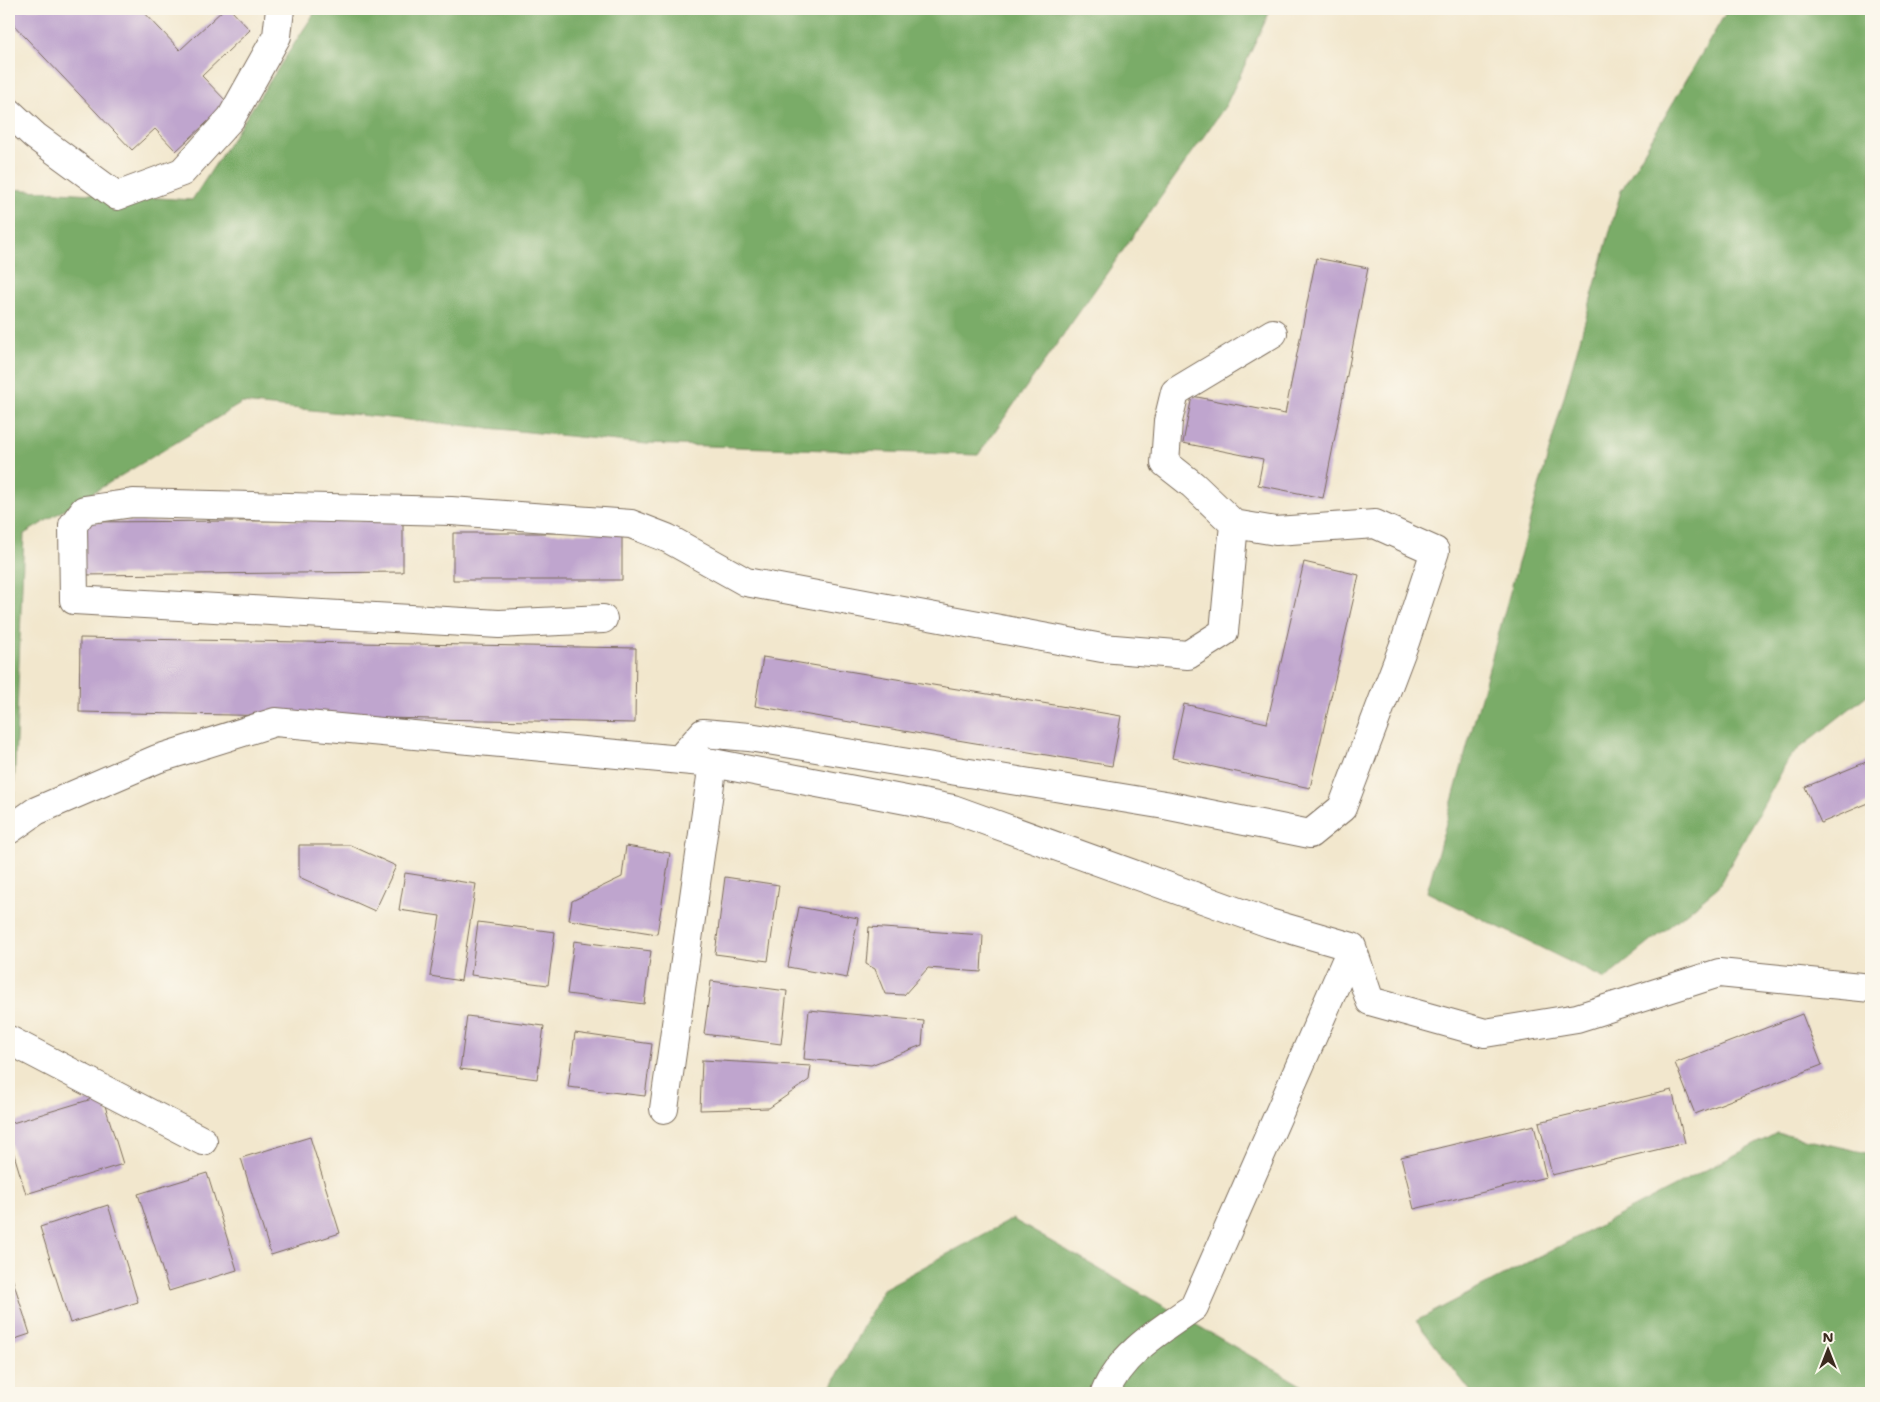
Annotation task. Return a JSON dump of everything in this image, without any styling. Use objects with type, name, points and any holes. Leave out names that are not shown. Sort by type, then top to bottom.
[{"type":"street","points":[[9,112],[35,136],[117,196],[182,172],[231,118],[277,36],[280,9]]},
{"type":"street","points":[[680,760],[703,733],[749,737],[1165,805],[1310,834],[1342,808],[1405,642],[1435,551],[1375,524],[1276,531],[1234,524],[1193,485],[1165,463],[1168,421],[1175,392],[1273,333]]},
{"type":"street","points":[[604,619],[499,624],[74,600],[72,525],[84,510],[133,504],[451,512],[631,524],[667,538],[746,582],[1102,648],[1188,655],[1224,632],[1234,524]]},
{"type":"street","points":[[9,830],[36,811],[157,759],[275,722],[713,763],[953,808],[1269,923],[1352,947]]},
{"type":"street","points":[[664,1109],[713,763]]},
{"type":"street","points":[[1352,947],[1370,1001],[1485,1033],[1577,1018],[1719,972],[1871,988]]},
{"type":"street","points":[[1105,1393],[1110,1382],[1144,1342],[1194,1308],[1352,947]]},
{"type":"street","points":[[9,1040],[203,1141]]},
{"type":"green space","points":[[317,9],[1271,9],[1226,105],[978,455],[647,444],[242,403],[24,534],[13,817],[9,819],[9,189],[192,200]]},
{"type":"green space","points":[[1728,9],[1871,9],[1871,692],[1791,755],[1718,887],[1605,979],[1427,892],[1621,191]]},
{"type":"green space","points":[[1777,1133],[1871,1154],[1871,1393],[1472,1393],[1416,1321]]},
{"type":"green space","points":[[1012,1219],[1315,1393],[828,1393],[883,1289]]},
{"type":"building","points":[[9,9],[141,9],[180,50],[224,9],[230,9],[250,30],[202,76],[228,103],[176,151],[155,129],[132,150],[9,20]]},
{"type":"building","points":[[1316,258],[1368,268],[1323,498],[1258,485],[1263,459],[1183,443],[1192,396],[1285,414]]},
{"type":"building","points":[[403,520],[403,572],[80,575],[79,522]]},
{"type":"building","points":[[453,533],[622,533],[622,580],[453,580]]},
{"type":"building","points":[[1304,562],[1359,575],[1310,788],[1172,758],[1184,704],[1267,723]]},
{"type":"building","points":[[80,638],[636,648],[635,723],[79,712]]},
{"type":"building","points":[[763,657],[1121,716],[1112,766],[755,706]]},
{"type":"building","points":[[1871,760],[1871,802],[1821,823],[1805,787]]},
{"type":"building","points":[[299,845],[350,845],[396,866],[375,911],[299,877]]},
{"type":"building","points":[[626,846],[670,853],[657,934],[569,920],[572,901],[622,877]]},
{"type":"building","points":[[405,873],[476,884],[461,981],[430,976],[440,916],[399,910]]},
{"type":"building","points":[[725,877],[779,885],[768,961],[715,954]]},
{"type":"building","points":[[799,907],[858,918],[847,978],[788,967]]},
{"type":"building","points":[[478,922],[555,932],[548,985],[471,975]]},
{"type":"building","points":[[869,927],[983,935],[981,972],[928,968],[904,995],[885,994],[875,969],[866,964]]},
{"type":"building","points":[[574,941],[651,951],[644,1004],[567,994]]},
{"type":"building","points":[[711,981],[787,991],[781,1044],[704,1034]]},
{"type":"building","points":[[809,1010],[924,1021],[922,1045],[871,1065],[804,1059]]},
{"type":"building","points":[[1802,1014],[1822,1065],[1695,1114],[1675,1063]]},
{"type":"building","points":[[467,1016],[544,1026],[537,1079],[460,1069]]},
{"type":"building","points":[[575,1033],[652,1044],[645,1096],[568,1087]]},
{"type":"building","points":[[702,1060],[811,1066],[809,1080],[769,1108],[700,1110]]},
{"type":"building","points":[[1672,1090],[1685,1143],[1552,1175],[1539,1122]]},
{"type":"building","points":[[102,1096],[123,1164],[26,1194],[9,1138],[9,1124]]},
{"type":"building","points":[[1534,1125],[1546,1177],[1414,1209],[1401,1157]]},
{"type":"building","points":[[310,1137],[340,1233],[271,1255],[241,1158]]},
{"type":"building","points":[[207,1173],[237,1270],[169,1291],[138,1194]]},
{"type":"building","points":[[108,1205],[138,1302],[70,1323],[40,1227]]},
{"type":"building","points":[[9,1268],[30,1334],[9,1341]]}]
